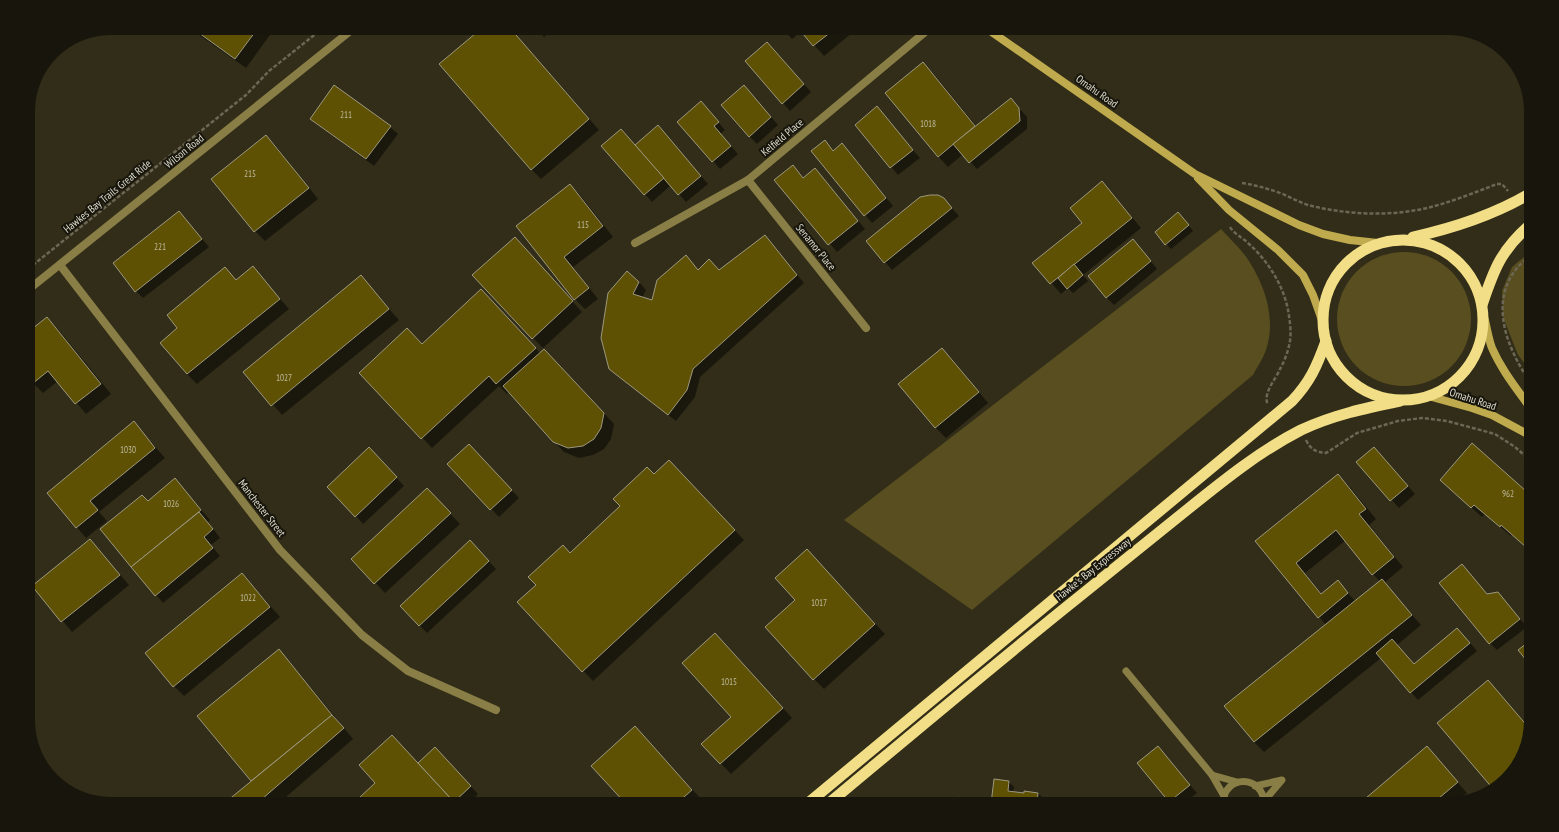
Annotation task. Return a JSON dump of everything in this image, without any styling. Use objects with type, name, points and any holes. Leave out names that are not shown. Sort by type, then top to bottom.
[{"type":"highway","points":[[1400,401],[1371,394],[1361,389],[1349,380],[1339,369],[1326,341],[1323,323],[1328,289],[1336,276],[1353,257],[1364,249],[1378,243],[1437,232],[1464,224],[1514,204],[1524,198]]},
{"type":"highway","points":[[1482,305],[1491,276],[1499,260],[1524,230]]},
{"type":"highway","name":"Hawke's Bay Expressway","points":[[836,797],[966,689],[1256,456],[1302,430],[1329,419],[1356,410],[1400,401],[1416,400],[1444,389],[1459,378],[1470,364],[1478,350],[1484,317],[1477,288],[1468,272],[1455,258],[1440,248],[1423,241],[1402,239]]},
{"type":"highway","name":"Hawke's Bay Expressway","points":[[815,797],[1277,414],[1304,389],[1318,364],[1326,341]]},
{"type":"main road","name":"Omahu Road","points":[[996,35],[1195,174],[1299,226],[1343,238],[1378,243]]},
{"type":"main road","name":"Omahu Road","points":[[1195,174],[1229,210],[1292,262],[1303,276],[1314,295],[1323,323]]},
{"type":"main road","points":[[1484,317],[1492,346],[1500,365],[1512,386],[1524,401]]},
{"type":"main road","name":"Omahu Road","points":[[1428,396],[1492,415],[1524,432]]},
{"type":"street","name":"Wilson Road","points":[[35,285],[345,35]]},
{"type":"street","name":"Kelfield Place","points":[[634,243],[748,180],[922,35]]},
{"type":"street","name":"Senamor Place","points":[[748,180],[866,328]]},
{"type":"street","name":"Manchester Street","points":[[60,265],[280,550],[362,635],[408,671],[496,710]]},
{"type":"lane","points":[[1126,671],[1212,775],[1224,796]]},
{"type":"lane","points":[[1212,775],[1237,782],[1244,781],[1251,783],[1262,792],[1263,797]]},
{"type":"lane","points":[[1255,786],[1282,780],[1268,797]]},
{"type":"lane","points":[[1224,796],[1226,790],[1237,782]]},
{"type":"path","name":"Hawkes Bay Trails Great Ride","points":[[35,263],[246,95],[269,71],[315,35]]},
{"type":"path","points":[[1260,186],[1306,204],[1350,212],[1404,212],[1453,201],[1498,184],[1505,186],[1514,204]]},
{"type":"path","points":[[1233,232],[1247,242],[1260,255],[1271,270],[1281,287],[1288,309],[1290,328],[1289,344],[1285,359],[1266,398],[1267,404],[1277,414]]},
{"type":"path","points":[[1524,262],[1517,268],[1510,280],[1504,299],[1502,312],[1508,342],[1517,362],[1524,372]]},
{"type":"path","points":[[1302,430],[1309,445],[1314,451],[1326,453],[1357,433],[1398,421],[1422,418],[1447,421],[1495,434],[1524,455]]},
{"type":"shaded area","points":[[1221,229],[1241,251],[1251,265],[1263,288],[1267,300],[1270,325],[1269,338],[1262,360],[1253,375],[972,610],[844,520]]},
{"type":"shaded area","points":[[1397,252],[1411,252],[1430,257],[1452,271],[1466,293],[1470,306],[1470,332],[1466,345],[1452,367],[1430,381],[1411,386],[1397,386],[1378,381],[1356,367],[1342,345],[1337,326],[1337,312],[1342,293],[1356,271],[1378,257]]},
{"type":"shaded area","points":[[1524,257],[1524,363],[1518,355],[1503,317],[1502,291],[1512,267]]},
{"type":"building","points":[[202,35],[253,35],[235,59]]},
{"type":"building","points":[[474,35],[516,35],[589,119],[531,170],[439,64]]},
{"type":"building","points":[[804,35],[827,35],[813,46]]},
{"type":"building","points":[[767,42],[804,84],[782,104],[745,61]]},
{"type":"building","points":[[923,62],[975,126],[938,157],[885,93]]},
{"type":"building","points":[[334,85],[391,126],[366,159],[310,119]]},
{"type":"building","points":[[744,85],[771,117],[749,137],[721,105]]},
{"type":"building","points":[[1011,98],[1019,108],[1020,121],[969,163],[953,144]]},
{"type":"building","points":[[701,101],[719,122],[714,126],[731,146],[712,162],[677,122]]},
{"type":"building","points":[[877,106],[913,150],[890,168],[855,125]]},
{"type":"building","points":[[658,125],[701,176],[678,195],[635,145]]},
{"type":"building","points":[[621,129],[664,178],[644,195],[601,146]]},
{"type":"building","points":[[266,135],[309,188],[254,232],[211,179]]},
{"type":"building","points":[[825,140],[833,151],[842,143],[886,198],[864,216],[811,151]]},
{"type":"building","points":[[793,165],[803,178],[815,168],[858,221],[828,245],[774,180]]},
{"type":"building","points":[[1102,181],[1132,218],[1050,284],[1032,263],[1082,223],[1070,208]]},
{"type":"building","points":[[570,184],[603,226],[564,257],[589,288],[574,300],[516,226]]},
{"type":"building","points":[[938,195],[944,198],[952,208],[884,263],[866,241],[920,197]]},
{"type":"building","points":[[179,211],[202,239],[135,292],[113,263]]},
{"type":"building","points":[[1178,212],[1189,225],[1165,245],[1155,232]]},
{"type":"building","points":[[765,235],[797,275],[693,369],[687,390],[668,415],[609,369],[601,338],[608,293],[627,271],[639,282],[633,294],[652,300],[657,280],[686,255],[698,270],[709,259],[719,270]]},
{"type":"building","points":[[515,237],[573,301],[532,339],[472,275]]},
{"type":"building","points":[[1133,239],[1151,261],[1106,298],[1088,276]]},
{"type":"building","points":[[1074,264],[1083,275],[1067,289],[1058,278]]},
{"type":"building","points":[[253,266],[280,299],[187,374],[160,343],[177,328],[167,315],[225,267],[236,280]]},
{"type":"building","points":[[361,275],[389,309],[271,406],[243,372]]},
{"type":"building","points":[[481,289],[536,348],[496,384],[489,376],[421,439],[359,373],[407,328],[422,344]]},
{"type":"building","points":[[47,317],[101,384],[75,404],[48,371],[35,382],[35,326]]},
{"type":"building","points":[[942,348],[979,392],[935,428],[898,384]]},
{"type":"building","points":[[544,349],[604,413],[601,428],[594,439],[583,446],[568,448],[553,442],[503,386]]},
{"type":"building","points":[[134,421],[155,448],[90,501],[98,510],[76,528],[47,493]]},
{"type":"building","points":[[1472,443],[1524,489],[1524,545],[1501,525],[1500,527],[1474,505],[1471,508],[1440,480]]},
{"type":"building","points":[[469,444],[512,490],[490,510],[447,464]]},
{"type":"building","points":[[369,447],[397,477],[355,517],[327,487]]},
{"type":"building","points":[[1374,447],[1408,486],[1390,501],[1356,462]]},
{"type":"building","points":[[669,460],[735,530],[582,672],[517,602],[536,585],[528,577],[563,545],[570,553],[620,506],[613,499],[647,467],[654,474]]},
{"type":"building","points":[[1338,474],[1366,509],[1359,514],[1394,557],[1372,575],[1336,530],[1296,563],[1321,594],[1338,580],[1348,593],[1318,618],[1255,541]]},
{"type":"building","points":[[175,478],[201,510],[131,567],[100,529],[142,495],[148,501]]},
{"type":"building","points":[[427,488],[451,513],[374,584],[351,559]]},
{"type":"building","points":[[199,512],[213,529],[204,537],[213,548],[155,596],[131,567]]},
{"type":"building","points":[[90,539],[120,575],[61,622],[35,590],[35,584]]},
{"type":"building","points":[[470,540],[489,561],[419,626],[400,606]]},
{"type":"building","points":[[807,549],[875,624],[813,680],[765,627],[795,600],[775,578]]},
{"type":"building","points":[[1462,564],[1487,594],[1498,592],[1520,619],[1489,644],[1439,583]]},
{"type":"building","points":[[242,573],[270,607],[173,687],[145,653]]},
{"type":"building","points":[[1382,579],[1412,615],[1254,742],[1224,706]]},
{"type":"building","points":[[1457,628],[1470,643],[1410,693],[1376,653],[1392,639],[1414,664]]},
{"type":"building","points":[[715,633],[783,708],[720,764],[701,744],[731,717],[682,663]]},
{"type":"building","points":[[1524,645],[1524,657],[1518,650]]},
{"type":"building","points":[[279,649],[332,715],[251,781],[197,716]]},
{"type":"building","points":[[1488,680],[1524,722],[1521,741],[1516,755],[1505,771],[1489,784],[1437,723]]},
{"type":"building","points":[[332,715],[344,728],[264,797],[232,797]]},
{"type":"building","points":[[635,726],[692,790],[684,797],[620,797],[591,766]]},
{"type":"building","points":[[392,735],[449,797],[360,797],[375,783],[359,765]]},
{"type":"building","points":[[1158,746],[1190,785],[1175,797],[1165,797],[1137,763]]},
{"type":"building","points":[[1427,746],[1458,782],[1440,797],[1367,797]]},
{"type":"building","points":[[435,747],[471,786],[459,797],[449,797],[418,763]]},
{"type":"building","points":[[994,779],[1009,781],[1008,791],[1038,793],[1038,797],[992,797]]}]
